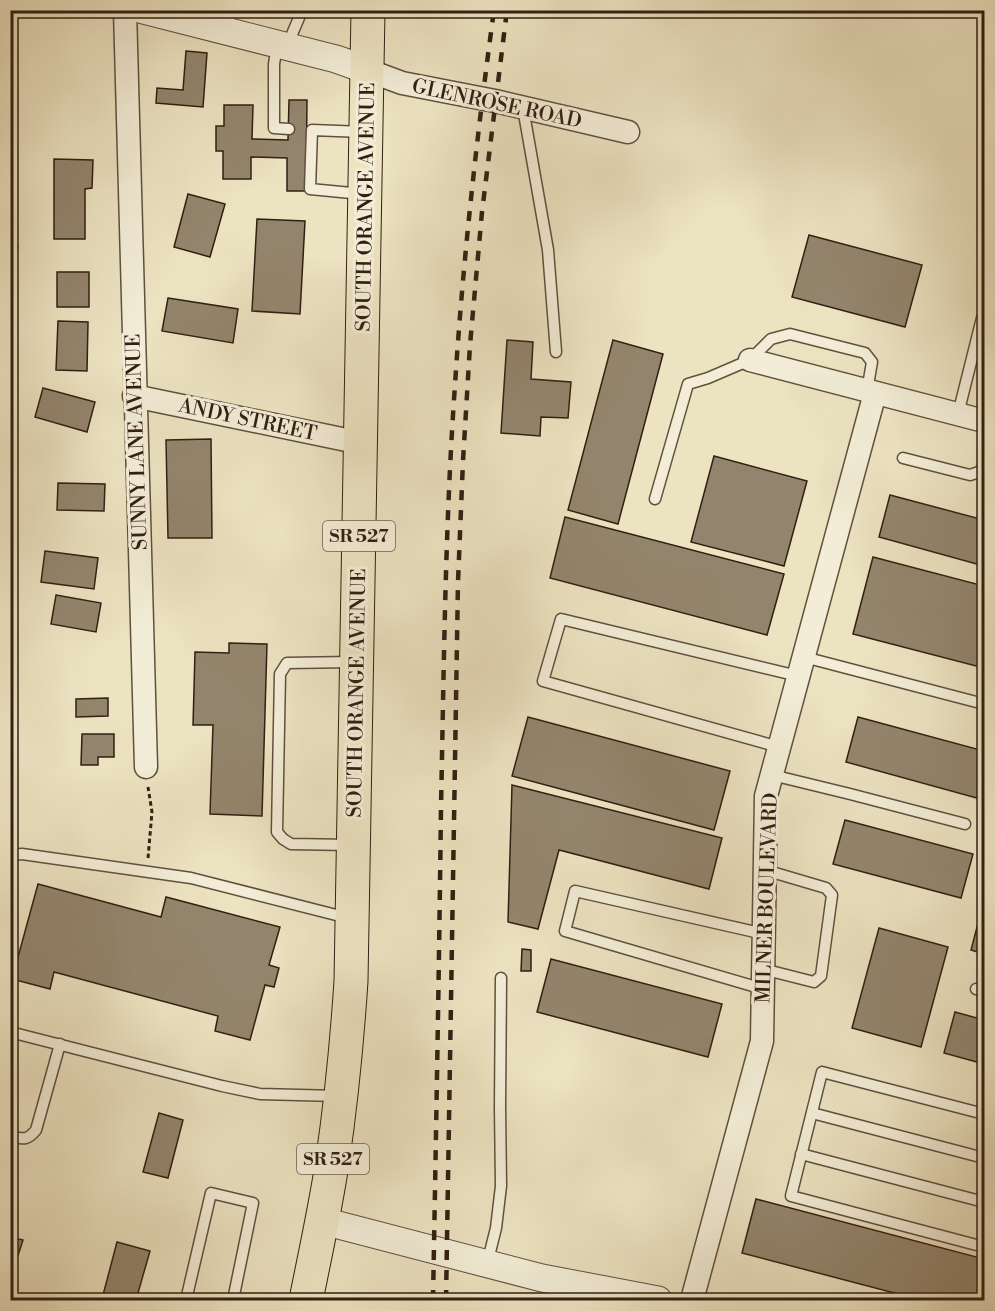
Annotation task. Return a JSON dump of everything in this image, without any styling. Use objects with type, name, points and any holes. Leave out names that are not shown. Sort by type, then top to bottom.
[{"type":"main road","name":"SOUTH ORANGE AVENUE","points":[[306,1300],[323,1221],[341,1096],[351,981],[368,10]]},
{"type":"street","name":"SUNNY LANE AVENUE","points":[[124,10],[146,767]]},
{"type":"street","points":[[143,10],[228,21],[282,45],[336,59],[367,70]]},
{"type":"street","name":"GLENROSE ROAD","points":[[367,70],[402,83],[628,132]]},
{"type":"street","points":[[750,360],[984,421]]},
{"type":"street","name":"MILNER BOULEVARD","points":[[693,1300],[762,1041],[766,796],[871,392]]},
{"type":"street","name":"ANDY STREET","points":[[134,396],[361,443]]},
{"type":"street","points":[[323,1221],[542,1278],[657,1300]]},
{"type":"lane","points":[[288,129],[274,129],[274,63],[299,11]]},
{"type":"lane","points":[[522,108],[548,250],[556,352]]},
{"type":"lane","points":[[365,195],[310,189],[309,130],[366,132]]},
{"type":"lane","points":[[958,414],[982,318]]},
{"type":"lane","points":[[656,499],[688,384],[750,360],[771,339],[790,333],[865,353],[872,362],[871,392]]},
{"type":"lane","points":[[903,459],[970,475],[980,472],[984,466]]},
{"type":"lane","points":[[779,747],[543,681],[561,619],[984,704]]},
{"type":"lane","points":[[354,845],[291,844],[277,832],[279,697],[280,674],[287,663],[357,662]]},
{"type":"lane","points":[[772,775],[965,824]]},
{"type":"lane","points":[[10,855],[22,854],[191,878],[352,919]]},
{"type":"lane","points":[[764,934],[575,891],[565,932],[763,979],[814,982],[821,976],[832,895],[826,888],[765,870]]},
{"type":"lane","points":[[488,1264],[496,1228],[501,1186],[501,978]]},
{"type":"lane","points":[[10,1032],[260,1094],[341,1096]]},
{"type":"lane","points":[[10,1136],[23,1139],[31,1137],[36,1130],[60,1044]]},
{"type":"lane","points":[[984,1114],[822,1072],[791,1196],[984,1246]]},
{"type":"lane","points":[[812,1113],[984,1158]]},
{"type":"lane","points":[[801,1154],[984,1202]]},
{"type":"lane","points":[[186,1300],[211,1193],[253,1203],[233,1300]]},
{"type":"path","points":[[146,767],[152,812],[149,872]]},
{"type":"building","points":[[186,51],[207,53],[203,107],[156,103],[157,88],[183,90]]},
{"type":"building","points":[[289,100],[307,100],[306,191],[287,191],[287,158],[251,157],[251,179],[223,179],[223,151],[216,151],[216,126],[224,126],[224,105],[253,105],[252,139],[288,140]]},
{"type":"building","points":[[54,159],[93,160],[92,188],[85,189],[85,239],[54,239]]},
{"type":"building","points":[[188,194],[225,204],[210,257],[174,247]]},
{"type":"building","points":[[257,219],[305,221],[300,314],[252,311]]},
{"type":"building","points":[[809,235],[922,265],[905,327],[792,297]]},
{"type":"building","points":[[10,245],[18,247],[16,257],[10,256]]},
{"type":"building","points":[[57,272],[89,272],[89,307],[57,307]]},
{"type":"building","points":[[168,298],[238,309],[233,343],[162,331]]},
{"type":"building","points":[[58,321],[88,322],[87,371],[56,370]]},
{"type":"building","points":[[507,340],[533,342],[531,379],[571,382],[568,418],[541,417],[540,436],[501,433]]},
{"type":"building","points":[[613,340],[663,354],[618,524],[568,510]]},
{"type":"building","points":[[43,388],[95,402],[87,432],[35,417]]},
{"type":"building","points":[[211,439],[212,538],[168,538],[166,440]]},
{"type":"building","points":[[714,456],[807,481],[784,566],[691,542]]},
{"type":"building","points":[[58,483],[105,484],[104,511],[57,510]]},
{"type":"building","points":[[890,495],[984,520],[984,566],[879,537]]},
{"type":"building","points":[[565,517],[784,574],[767,635],[550,578]]},
{"type":"building","points":[[45,551],[98,558],[94,589],[41,582]]},
{"type":"building","points":[[873,557],[984,586],[984,668],[853,634]]},
{"type":"building","points":[[56,595],[101,603],[96,632],[51,624]]},
{"type":"building","points":[[229,643],[267,644],[262,816],[210,814],[213,725],[193,725],[195,652],[229,653]]},
{"type":"building","points":[[108,698],[108,716],[76,717],[76,699]]},
{"type":"building","points":[[528,717],[730,771],[714,830],[512,776]]},
{"type":"building","points":[[858,717],[984,751],[984,800],[846,762]]},
{"type":"building","points":[[82,734],[114,734],[114,757],[98,757],[98,765],[81,765]]},
{"type":"building","points":[[512,785],[722,838],[709,889],[559,850],[538,929],[508,922]]},
{"type":"building","points":[[845,820],[973,854],[961,898],[833,864]]},
{"type":"building","points":[[38,884],[161,917],[166,897],[280,927],[269,965],[279,968],[274,987],[265,985],[250,1040],[215,1031],[218,1016],[54,972],[50,989],[12,979]]},
{"type":"building","points":[[982,908],[984,909],[984,954],[971,950]]},
{"type":"building","points":[[879,928],[948,947],[921,1047],[852,1028]]},
{"type":"building","points":[[522,949],[531,950],[531,971],[521,971]]},
{"type":"building","points":[[551,959],[722,1004],[708,1057],[537,1012]]},
{"type":"building","points":[[955,1012],[984,1020],[984,1064],[944,1053]]},
{"type":"building","points":[[159,1113],[183,1120],[168,1178],[143,1172]]},
{"type":"building","points":[[756,1199],[984,1259],[984,1300],[921,1300],[742,1253]]},
{"type":"building","points":[[10,1237],[23,1240],[13,1271],[10,1270]]},
{"type":"building","points":[[117,1242],[150,1251],[136,1300],[122,1300],[103,1295]]},
{"type":"railway","points":[[433,1300],[445,596],[449,490],[466,244],[494,10]]},
{"type":"railway","points":[[446,1300],[458,582],[463,461],[470,345],[482,212],[507,10]]}]
